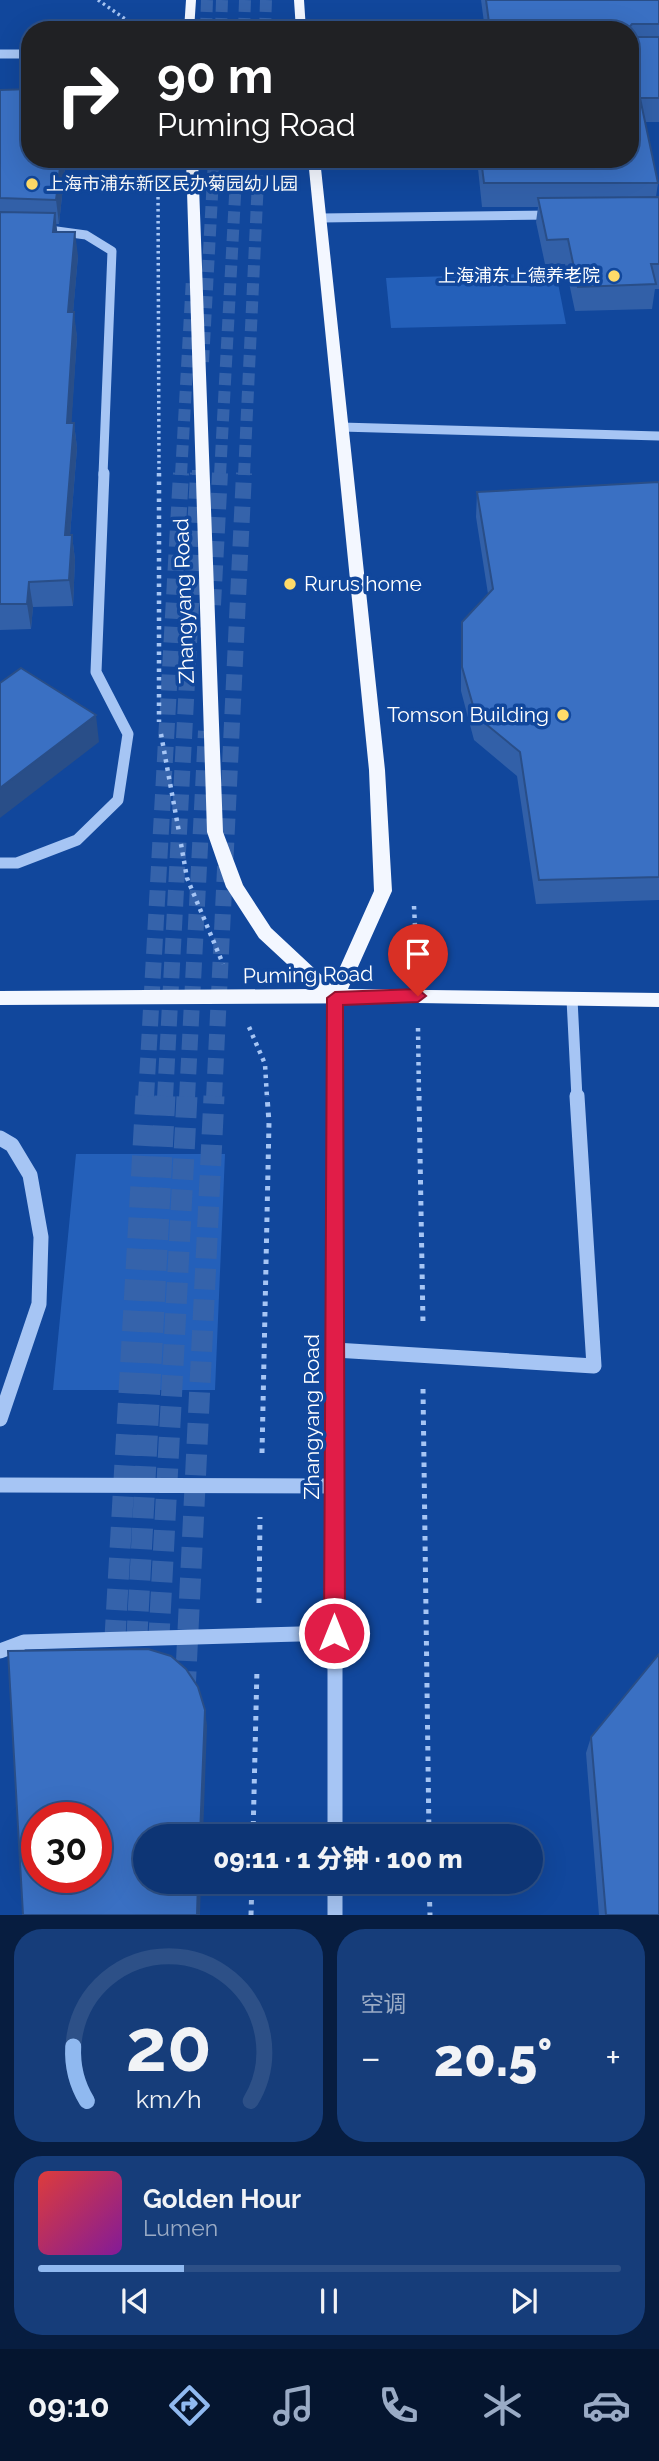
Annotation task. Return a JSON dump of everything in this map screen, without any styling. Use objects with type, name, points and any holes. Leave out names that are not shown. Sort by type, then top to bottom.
[{"type":"main road","points":[[190,21],[191,0]]},
{"type":"main road","points":[[299,0],[300,21]]},
{"type":"main road","name":"Zhangyang Road","points":[[191,168],[215,832],[235,887],[265,933],[335,998],[383,891],[377,770],[315,168]]},
{"type":"main road","name":"Puming Road","points":[[0,998],[418,996],[659,1000]]},
{"type":"street","points":[[0,54],[21,54]]},
{"type":"street","points":[[0,863],[17,863],[77,840],[118,800],[128,734],[96,672],[112,251],[86,235],[32,229]]},
{"type":"street","points":[[341,427],[659,436]]},
{"type":"street","name":"Zhangyang Road","points":[[335,998],[335,1824]]},
{"type":"street","points":[[335,1350],[594,1366],[572,999]]},
{"type":"street","points":[[0,1138],[12,1145],[30,1175],[41,1237],[39,1304],[0,1419]]},
{"type":"street","points":[[0,1485],[335,1486]]},
{"type":"street","points":[[0,1651],[24,1642],[334,1633]]},
{"type":"street","points":[[335,1894],[335,1915]]},
{"type":"lane","points":[[321,218],[565,215]]},
{"type":"path","points":[[98,0],[130,21]]},
{"type":"path","points":[[251,1915],[252,1894]]},
{"type":"path","points":[[429,1894],[430,1915]]},
{"type":"shaded area","points":[[556,273],[566,324],[391,328],[386,278]]},
{"type":"shaded area","points":[[76,1154],[225,1154],[215,1390],[53,1390]]},
{"type":"building","points":[[486,0],[659,0],[659,24],[639,24],[639,21],[489,21]]},
{"type":"building","points":[[639,37],[659,37],[659,98],[640,98],[658,183],[484,183],[482,168],[639,168]]},
{"type":"building","name":"上海市浦东新区民办菊园幼儿园","points":[[21,89],[21,168],[60,168],[56,200],[0,198],[0,90]]},
{"type":"building","points":[[659,197],[659,264],[651,264],[656,284],[578,287],[568,239],[547,240],[538,198]]},
{"type":"building","points":[[0,212],[55,213],[53,232],[75,232],[68,312],[74,312],[67,423],[74,423],[65,535],[72,535],[69,580],[29,582],[27,604],[0,604]]},
{"type":"building","name":"Tomson Building","points":[[659,482],[659,877],[539,880],[520,752],[476,716],[462,667],[462,622],[493,589],[477,492]]},
{"type":"building","points":[[21,668],[96,715],[0,788],[0,683]]},
{"type":"building","points":[[148,1649],[171,1656],[186,1669],[198,1687],[205,1710],[200,1824],[133,1824],[133,1894],[198,1894],[197,1915],[23,1915],[22,1893],[112,1893],[112,1802],[21,1802],[21,1880],[8,1651]]},
{"type":"building","points":[[659,1654],[659,1915],[606,1915],[591,1737]]},
{"type":"tunnel","points":[[206,21],[207,0]]},
{"type":"tunnel","points":[[221,21],[222,0]]},
{"type":"tunnel","points":[[244,21],[245,0]]},
{"type":"tunnel","points":[[265,21],[266,0]]},
{"type":"tunnel","points":[[203,362],[214,168]]},
{"type":"tunnel","points":[[220,475],[237,168]]},
{"type":"tunnel","points":[[244,475],[259,168]]},
{"type":"tunnel","points":[[181,475],[192,278]]},
{"type":"tunnel","points":[[146,1098],[181,473]]},
{"type":"tunnel","points":[[165,1098],[198,473]]},
{"type":"tunnel","points":[[213,605],[220,473]]},
{"type":"tunnel","points":[[214,1098],[244,473]]},
{"type":"tunnel","points":[[187,1098],[206,731]]},
{"type":"tunnel","points":[[113,1672],[146,1096]]},
{"type":"tunnel","points":[[135,1673],[165,1096]]},
{"type":"tunnel","points":[[157,1675],[187,1096]]},
{"type":"tunnel","points":[[185,1692],[214,1096]]},
{"type":"place","name":"上海市浦东新区民办菊园幼儿园","points":[[32,184]]},
{"type":"place","name":"上海浦东上德养老院","points":[[614,276]]},
{"type":"place","name":"Rurus home","points":[[290,584]]},
{"type":"place","name":"Tomson Building","points":[[563,715]]},
{"type":"route","points":[[334,1633],[335,998],[418,996]]}]
